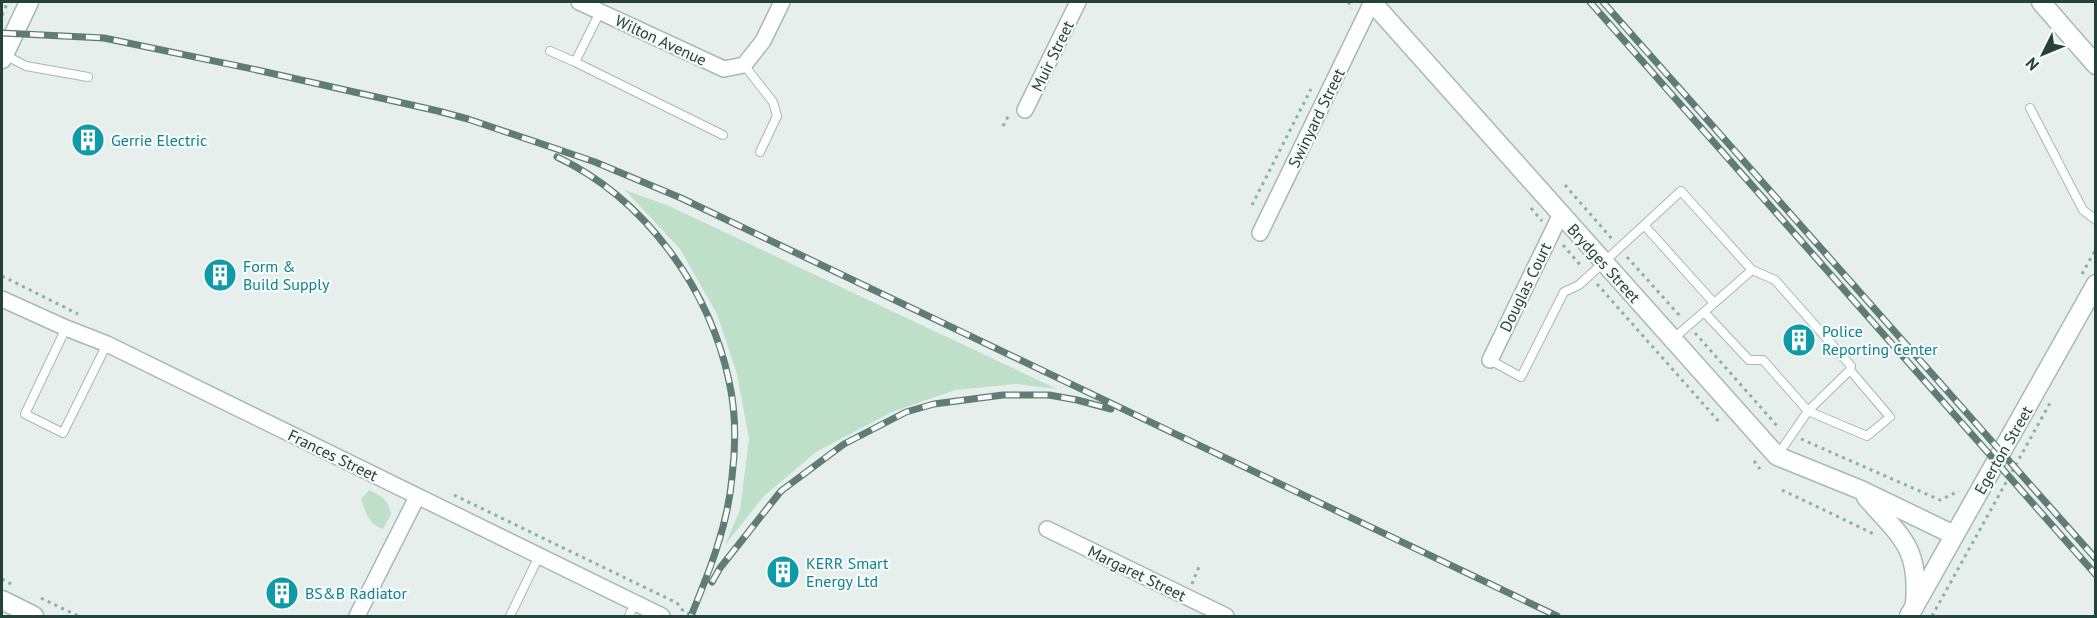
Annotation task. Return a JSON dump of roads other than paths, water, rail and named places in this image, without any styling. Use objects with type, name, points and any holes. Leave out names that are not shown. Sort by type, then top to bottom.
[{"type":"street","points":[[3,56],[29,2]]},
{"type":"street","name":"Wilton Avenue","points":[[579,2],[724,69],[744,65]]},
{"type":"street","points":[[744,65],[763,41],[782,2]]},
{"type":"street","name":"Muir Street","points":[[1025,110],[1078,2]]},
{"type":"street","name":"Brydges Street","points":[[1372,2],[1777,456],[1861,490],[1954,535]]},
{"type":"street","name":"Swinyard Street","points":[[1260,233],[1372,2]]},
{"type":"street","points":[[2041,2],[2096,64]]},
{"type":"street","name":"Douglas Court","points":[[1490,360],[1562,214]]},
{"type":"street","name":"Egerton Street","points":[[1912,612],[2096,284]]},
{"type":"street","name":"Frances Street","points":[[2,299],[107,344],[538,556],[632,610],[662,616]]},
{"type":"street","points":[[1861,490],[1907,545],[1915,567],[1917,582],[1912,612]]},
{"type":"street","points":[[357,616],[417,497]]},
{"type":"street","name":"Margaret Street","points":[[1047,529],[1218,615]]},
{"type":"street","points":[[2,600],[34,616]]},
{"type":"lane","points":[[575,62],[600,12]]},
{"type":"lane","points":[[550,51],[723,135]]},
{"type":"lane","points":[[3,56],[26,66],[88,77]]},
{"type":"lane","points":[[744,65],[773,102],[777,116],[760,152]]},
{"type":"lane","points":[[2030,108],[2083,210],[2096,220]]},
{"type":"lane","points":[[1490,360],[1521,377],[1564,292],[1579,285],[1681,191],[1752,270],[1775,280],[1851,366],[1851,370],[1890,417],[1867,436],[1808,411],[1763,360],[1749,360],[1704,312]]},
{"type":"lane","points":[[1644,225],[1714,303]]},
{"type":"lane","points":[[1673,339],[1752,270]]},
{"type":"lane","points":[[66,328],[25,414],[63,433],[107,344]]},
{"type":"lane","points":[[1777,456],[1808,411],[1851,370]]},
{"type":"lane","points":[[510,616],[538,556]]},
{"type":"railway","points":[[1590,2],[2096,575]]},
{"type":"railway","points":[[1603,2],[2096,559]]},
{"type":"railway","points":[[2,33],[104,38],[257,70],[468,119],[595,162],[681,198],[1557,616]]},
{"type":"railway","points":[[557,157],[589,175],[618,196],[644,221],[668,249],[689,280],[706,312],[719,346],[729,381],[735,429],[730,495],[711,565],[691,616]]},
{"type":"railway","points":[[712,582],[720,568],[781,491],[844,444],[906,412],[934,404],[1003,395],[1049,395],[1111,409]]},
{"type":"place","name":"Gerrie Electric","points":[[88,140]]},
{"type":"place","name":"Form & Build Supply","points":[[220,275]]},
{"type":"place","name":"Police Reporting Center","points":[[1799,340]]},
{"type":"place","name":"KERR Smart Energy Ltd","points":[[783,572]]},
{"type":"place","name":"BS&B Radiator","points":[[282,593]]}]
